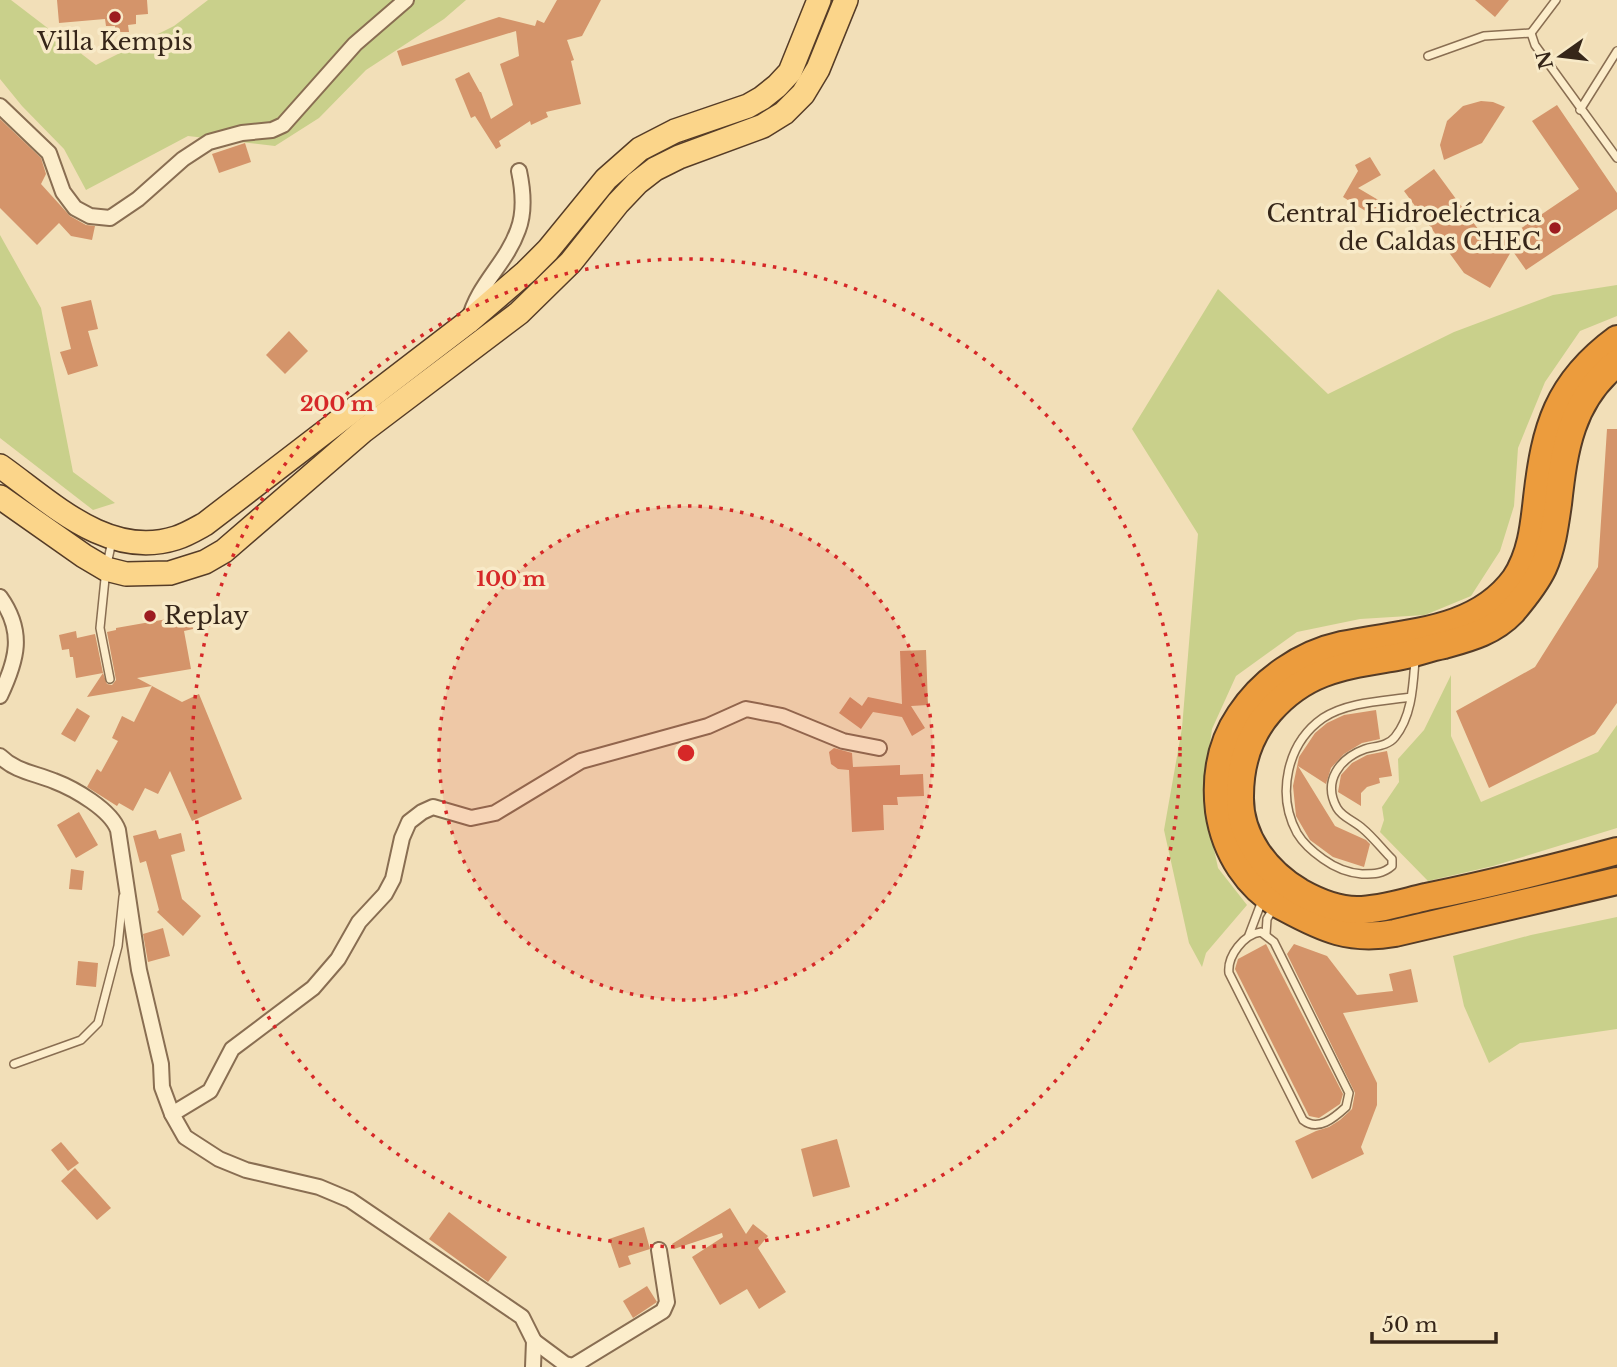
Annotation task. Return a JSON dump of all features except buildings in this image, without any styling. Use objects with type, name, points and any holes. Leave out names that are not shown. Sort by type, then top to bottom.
[{"type":"highway","points":[[1617,339],[1600,351],[1583,369],[1558,405],[1549,426],[1544,450],[1531,543],[1516,578],[1503,593],[1482,610],[1456,622],[1395,637],[1341,645],[1295,663],[1260,689],[1236,720],[1221,758],[1218,780],[1221,821],[1234,860],[1270,899],[1329,930],[1349,935],[1377,936],[1617,881]]},
{"type":"highway","points":[[1617,363],[1597,382],[1584,401],[1569,436],[1563,455],[1554,533],[1544,567],[1511,612],[1492,628],[1472,638],[1346,665],[1309,678],[1278,702],[1255,731],[1242,767],[1240,803],[1248,840],[1269,866],[1284,880],[1317,901],[1336,908],[1357,910],[1380,907],[1486,885],[1617,851]]},
{"type":"main road","points":[[0,466],[89,529],[113,539],[139,543],[157,542],[177,538],[205,524],[468,321],[526,272],[548,250],[606,179],[640,149],[675,131],[748,106],[777,86],[790,72],[819,0]]},
{"type":"main road","points":[[0,497],[106,569],[126,573],[170,573],[205,562],[224,551],[363,431],[519,313],[570,262],[637,183],[655,169],[679,157],[763,126],[784,113],[803,94],[818,69],[846,0]]},
{"type":"street","points":[[0,106],[49,153],[62,191],[75,208],[90,216],[110,218],[138,199],[183,159],[209,142],[242,133],[272,130],[282,125],[355,44],[405,0]]},
{"type":"street","points":[[468,321],[478,293],[519,230],[523,204],[519,171]]},
{"type":"street","points":[[0,597],[10,611],[16,633],[15,659],[0,696]]},
{"type":"street","points":[[172,1114],[210,1091],[232,1049],[313,988],[338,959],[359,922],[385,894],[393,879],[402,838],[409,822],[422,812],[433,807],[471,818],[495,813],[581,761],[708,726],[746,709],[782,716],[843,741],[879,748]]},
{"type":"street","points":[[0,756],[26,774],[54,781],[89,800],[115,820],[139,970],[161,1064],[162,1087],[172,1114],[185,1137],[219,1158],[246,1170],[319,1187],[350,1200],[522,1317],[534,1341],[565,1364],[573,1366],[663,1311],[667,1302],[659,1250]]},
{"type":"street","points":[[533,1367],[534,1341]]},
{"type":"lane","points":[[1428,56],[1484,36],[1531,33],[1556,0]]},
{"type":"lane","points":[[1531,33],[1535,45],[1617,158]]},
{"type":"lane","points":[[1580,110],[1617,51]]},
{"type":"lane","points":[[110,678],[100,628],[106,569],[113,539]]},
{"type":"lane","points":[[1411,697],[1373,702],[1324,717],[1305,734],[1295,751],[1287,771],[1286,794],[1290,816],[1298,834],[1312,851],[1331,865],[1356,874],[1377,874],[1392,866],[1392,859],[1362,828],[1338,809],[1332,795],[1331,783],[1341,764],[1352,756],[1392,740],[1408,713],[1411,697],[1416,652]]},
{"type":"lane","points":[[14,1064],[81,1040],[98,1023],[118,946],[125,878]]},
{"type":"lane","points":[[1266,934],[1270,899]]},
{"type":"lane","points":[[1249,934],[1261,932],[1274,942],[1349,1093],[1346,1107],[1320,1125],[1310,1125],[1303,1120],[1229,973],[1230,960],[1270,899]]},
{"type":"green space","points":[[0,0],[11,0],[96,65],[174,26],[208,0],[466,0],[444,19],[366,70],[319,118],[275,146],[188,136],[86,190],[64,149],[0,79]]},
{"type":"green space","points":[[0,235],[41,308],[73,472],[115,503],[93,510],[0,438]]},
{"type":"green space","points":[[1617,285],[1617,316],[1580,331],[1545,382],[1518,448],[1514,506],[1500,551],[1471,596],[1425,615],[1360,619],[1297,632],[1236,676],[1212,729],[1203,796],[1218,868],[1247,905],[1206,953],[1202,967],[1189,943],[1164,830],[1182,728],[1198,534],[1132,429],[1218,289],[1328,394],[1454,332],[1553,295]]},
{"type":"green space","points":[[1451,675],[1451,736],[1481,802],[1598,752],[1617,725],[1617,828],[1493,866],[1428,881],[1380,832],[1384,820],[1382,807],[1399,782],[1398,759],[1424,730]]},
{"type":"green space","points":[[1617,917],[1617,1029],[1520,1043],[1489,1063],[1464,1006],[1453,956],[1531,935]]},
{"type":"place","name":"Villa Kempis","points":[[115,17]]},
{"type":"place","name":"Central Hidroeléctrica de Caldas CHEC","points":[[1555,228]]},
{"type":"place","name":"Replay","points":[[150,616]]}]
